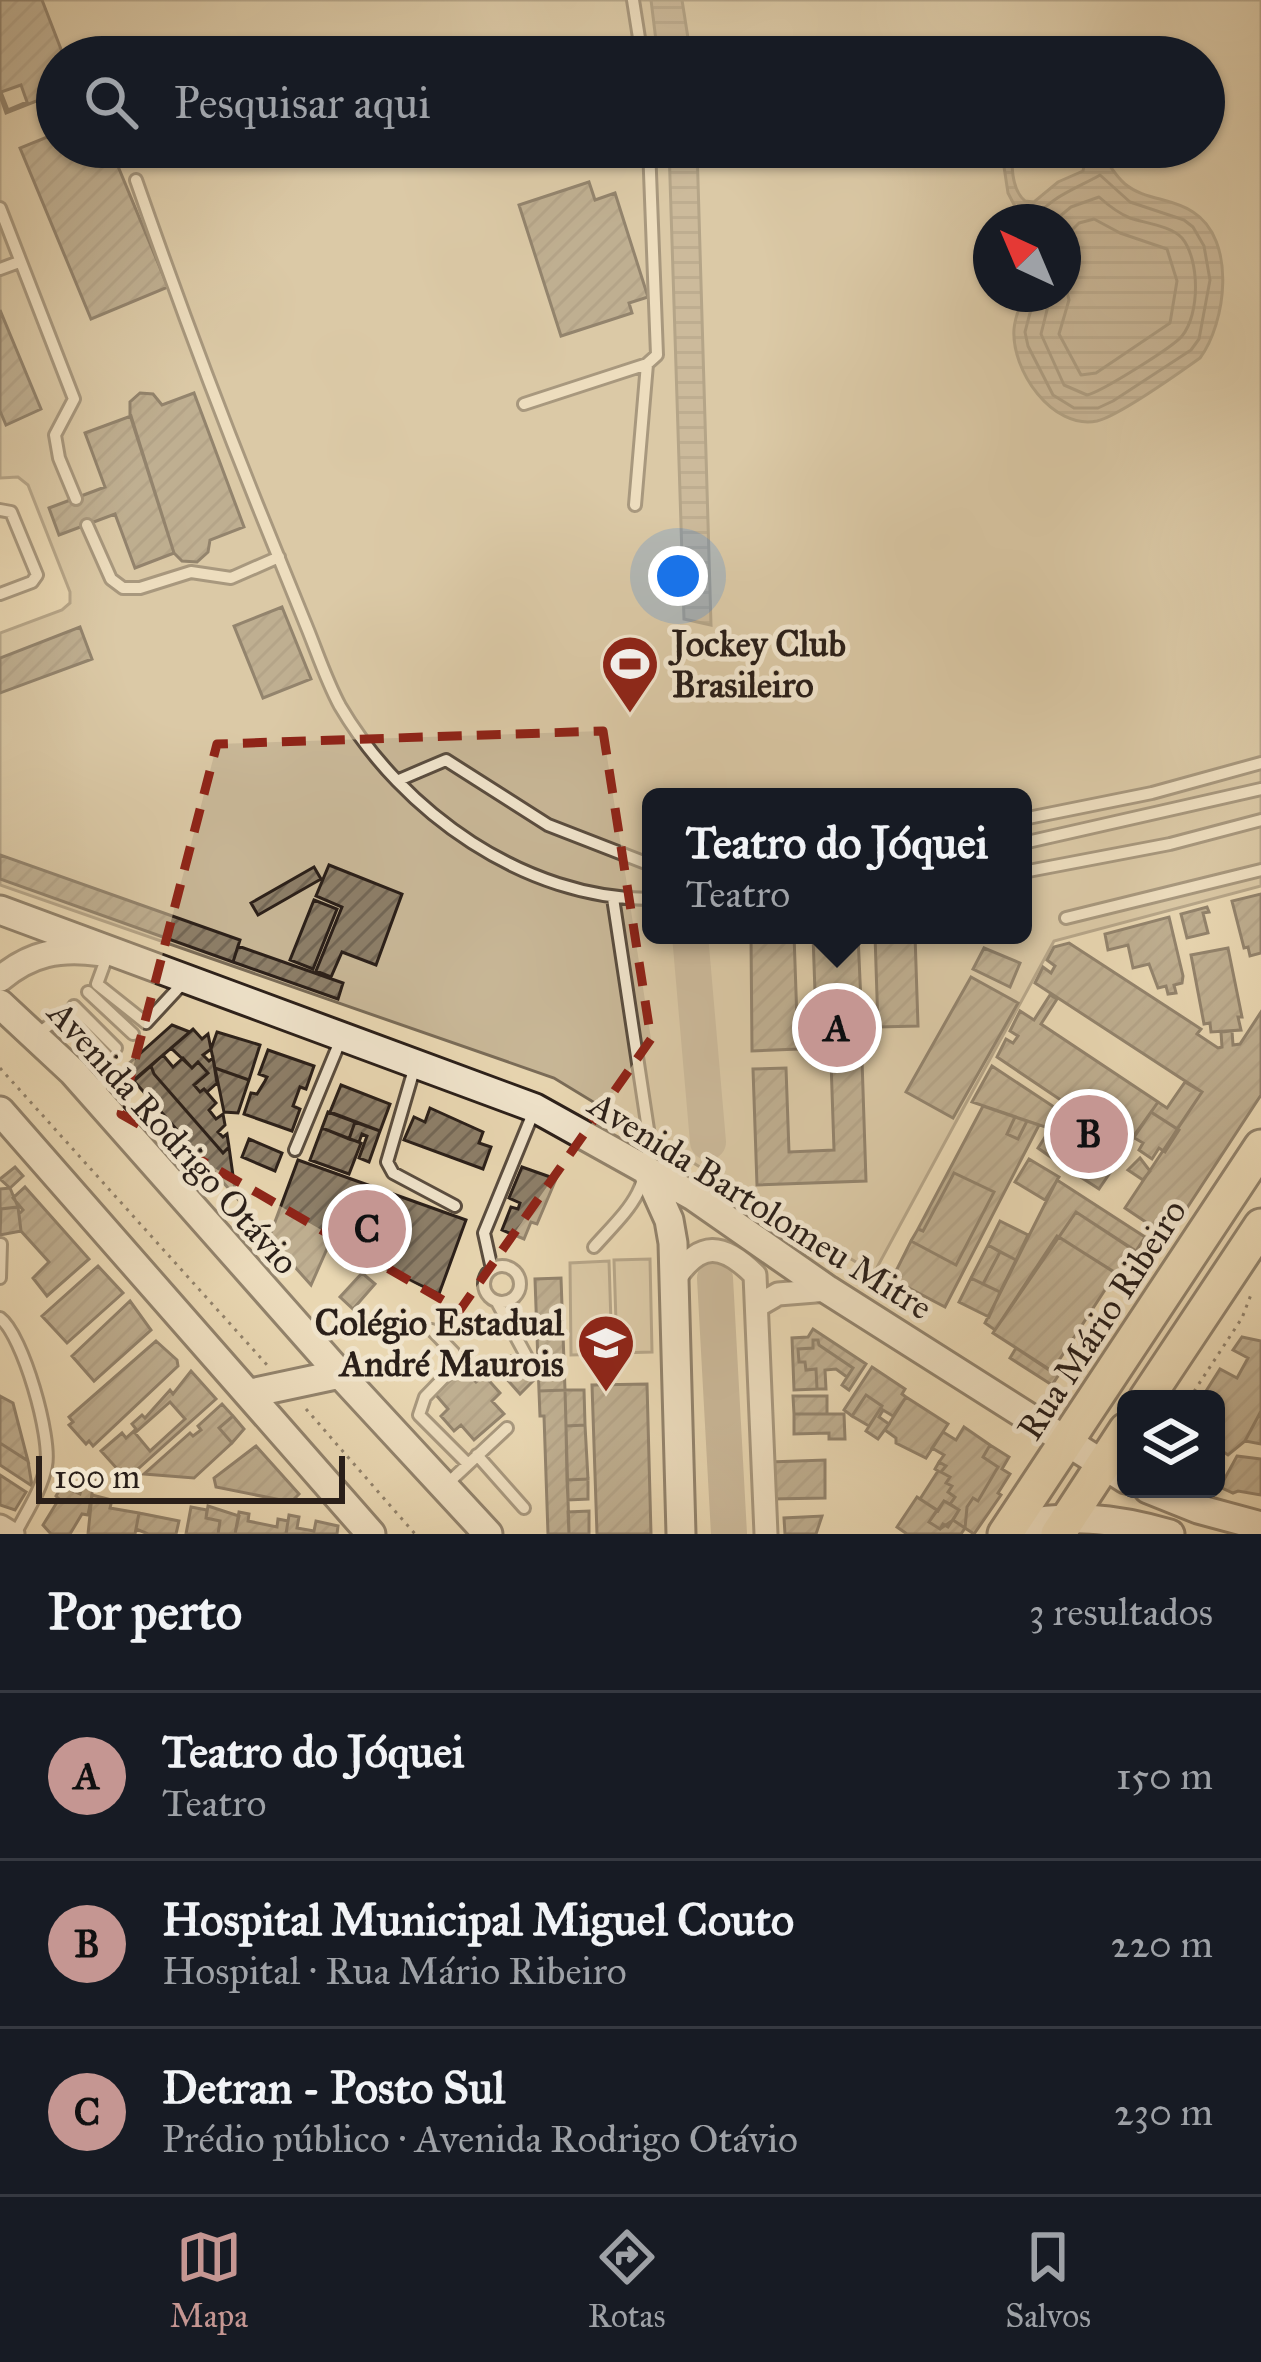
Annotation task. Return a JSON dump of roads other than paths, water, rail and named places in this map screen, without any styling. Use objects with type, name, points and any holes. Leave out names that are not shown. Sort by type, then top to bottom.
[{"type":"highway","name":"Rua Mário Ribeiro","points":[[1008,1531],[1261,1147]]},
{"type":"highway","points":[[1152,1390],[1261,1226]]},
{"type":"highway","points":[[1063,1526],[1114,1472]]},
{"type":"main road","name":"Avenida Bartolomeu Mitre","points":[[0,910],[535,1108],[693,1196],[828,1290],[1114,1472]]},
{"type":"main road","name":"Avenida Rodrigo Otávio","points":[[0,1004],[99,1100],[488,1534]]},
{"type":"main road","points":[[0,1111],[371,1534]]},
{"type":"main road","points":[[649,1173],[669,1220],[681,1534]]},
{"type":"main road","points":[[251,1393],[340,1374]]},
{"type":"main road","points":[[1182,1498],[1261,1526]]},
{"type":"main road","points":[[1008,1531],[1124,1521],[1170,1534]]},
{"type":"street","points":[[0,979],[43,953],[70,949],[114,954]]},
{"type":"street","points":[[674,1280],[687,1260],[704,1251],[723,1250],[754,1276],[759,1305],[766,1534]]},
{"type":"street","points":[[759,1305],[778,1294],[828,1290]]},
{"type":"street","points":[[0,1526],[14,1534]]},
{"type":"lane","points":[[633,0],[639,36]]},
{"type":"lane","points":[[524,404],[647,364],[657,355],[650,168]]},
{"type":"lane","points":[[136,180],[200,360],[339,704],[399,780],[447,825],[503,862],[569,889],[642,899]]},
{"type":"lane","points":[[0,208],[74,399],[56,435],[59,458],[76,499]]},
{"type":"lane","points":[[0,269],[19,262]]},
{"type":"lane","points":[[635,505],[647,364]]},
{"type":"lane","points":[[0,510],[11,512],[38,575],[0,594]]},
{"type":"lane","points":[[87,525],[111,579],[123,588],[140,588],[190,572],[231,578],[279,557]]},
{"type":"lane","points":[[399,780],[446,760],[548,825],[642,862]]},
{"type":"lane","points":[[1032,817],[1152,793],[1261,763]]},
{"type":"lane","points":[[1032,842],[1261,789]]},
{"type":"lane","points":[[1032,870],[1169,844],[1261,820]]},
{"type":"lane","points":[[1066,918],[1261,870]]},
{"type":"lane","points":[[594,1247],[632,1205],[649,1173],[649,1136],[614,898]]},
{"type":"lane","points":[[36,1035],[93,988],[114,954]]},
{"type":"lane","points":[[99,1100],[112,1052],[185,981]]},
{"type":"lane","points":[[93,988],[146,1023]]},
{"type":"lane","points":[[93,988],[133,1034]]},
{"type":"lane","points":[[70,1009],[112,1052]]},
{"type":"lane","points":[[295,1150],[342,1036]]},
{"type":"lane","points":[[416,1063],[387,1162],[393,1173],[455,1206]]},
{"type":"lane","points":[[529,1361],[483,1284],[492,1269],[484,1233],[535,1108]]},
{"type":"lane","points":[[0,1278],[1,1244]]},
{"type":"lane","points":[[492,1269],[510,1268],[520,1282],[514,1298],[497,1302]]},
{"type":"lane","points":[[0,1318],[14,1333],[49,1443],[46,1471],[14,1534]]},
{"type":"lane","points":[[431,1330],[454,1353],[457,1364],[425,1396],[419,1415],[524,1508]]},
{"type":"lane","points":[[444,1486],[507,1428]]},
{"type":"water","points":[[651,0],[682,0],[688,36],[655,36]]},
{"type":"water","points":[[670,168],[698,168],[711,625],[684,619]]},
{"type":"water","points":[[1004,168],[1013,168],[1017,190],[1025,201],[1034,202],[1084,168],[1111,168],[1141,193],[1193,212],[1216,242],[1223,282],[1216,324],[1200,358],[1097,421],[1080,421],[1050,407],[1019,362],[1014,329],[1018,312],[1081,312],[1081,204],[1014,204]]},
{"type":"waterway","points":[[691,944],[708,1142]]},
{"type":"waterway","points":[[715,1278],[729,1534]]},
{"type":"place","name":"Jockey Club Brasileiro","points":[[630,715]]},
{"type":"place","name":"Teatro do Jóquei","points":[[837,1028]]},
{"type":"place","name":"Hospital Municipal Miguel Couto","points":[[1089,1134]]},
{"type":"place","name":"Detran - Posto Sul","points":[[367,1229]]},
{"type":"place","name":"Colégio Estadual André Maurois","points":[[606,1394]]}]
